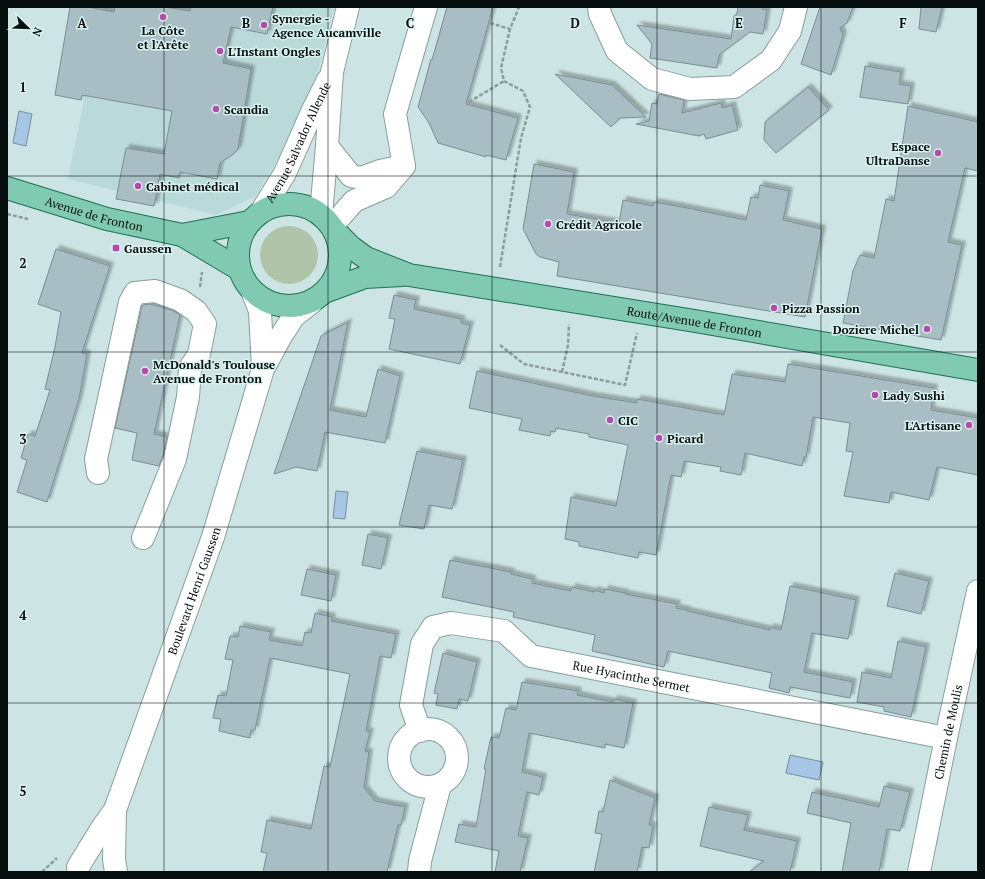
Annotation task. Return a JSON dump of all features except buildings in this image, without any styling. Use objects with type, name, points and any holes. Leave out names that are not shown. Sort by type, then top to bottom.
[{"type":"main road","name":"Avenue de Fronton","points":[[7,188],[107,219],[182,235],[239,269]]},
{"type":"main road","points":[[292,204],[307,207],[329,223],[351,247],[366,258],[409,275],[365,277],[297,307],[281,307],[266,302],[253,293],[245,282],[239,269],[237,257],[243,233],[255,217],[276,205],[292,204]]},
{"type":"main road","name":"Avenue de Fronton","points":[[182,235],[255,217]]},
{"type":"main road","points":[[319,297],[336,278],[340,262],[340,245],[329,223]]},
{"type":"main road","name":"Route/Avenue de Fronton","points":[[409,275],[978,370]]},
{"type":"street","name":"Avenue Salvador Allende","points":[[329,223],[327,146],[332,72],[348,7]]},
{"type":"street","points":[[404,166],[395,114],[426,7]]},
{"type":"street","points":[[599,7],[600,14],[617,51],[652,79],[690,89],[734,87],[771,60],[790,31],[796,7]]},
{"type":"street","name":"Avenue Salvador Allende","points":[[255,217],[285,172],[332,72]]},
{"type":"street","points":[[327,146],[351,176],[361,178],[380,171],[404,166]]},
{"type":"street","points":[[329,223],[354,200],[386,187],[404,166]]},
{"type":"street","points":[[98,473],[96,459],[130,302],[135,294],[155,291],[180,300],[196,311],[205,324],[199,354],[190,368],[188,398],[175,459],[144,538]]},
{"type":"street","name":"Boulevard Henri Gaussen","points":[[253,293],[260,311],[263,369]]},
{"type":"street","name":"Boulevard Henri Gaussen","points":[[70,864],[102,828],[115,810],[213,537],[263,369],[294,316],[319,297]]},
{"type":"street","name":"Chemin de Moulis","points":[[919,872],[978,591]]},
{"type":"street","name":"Rue Hyacinthe Sermet","points":[[420,730],[411,705],[422,644],[433,627],[452,623],[504,631],[531,656],[946,738]]},
{"type":"street","points":[[420,730],[432,730],[438,732],[443,734],[452,742],[456,754],[455,766],[450,777],[440,785],[427,787],[414,784],[404,775],[399,762],[400,749],[408,737],[420,730]]},
{"type":"street","points":[[419,872],[420,861],[440,785]]},
{"type":"street","name":"Boulevard Henri Gaussen","points":[[115,810],[114,859],[116,872]]},
{"type":"street","points":[[70,864],[99,866],[110,872]]},
{"type":"path","points":[[504,82],[501,68],[510,29],[519,7]]},
{"type":"path","points":[[490,23],[510,29]]},
{"type":"path","points":[[469,102],[504,82]]},
{"type":"path","points":[[496,289],[521,138],[530,107],[523,91],[504,82]]},
{"type":"path","points":[[562,372],[568,345],[571,301]]},
{"type":"path","points":[[500,345],[524,364],[625,385],[641,313]]},
{"type":"path","points":[[42,872],[57,857],[70,864]]},
{"type":"shaded area","points":[[103,7],[334,7],[316,80],[282,153],[255,196],[216,215],[68,179]]},
{"type":"green space","points":[[289,226],[300,228],[313,239],[316,244],[318,255],[316,266],[305,279],[300,282],[289,284],[278,282],[265,271],[262,266],[260,255],[262,244],[273,231],[278,228]]},
{"type":"water","points":[[19,111],[32,114],[26,146],[13,143]]},
{"type":"water","points":[[336,491],[348,492],[345,519],[333,518]]},
{"type":"water","points":[[790,755],[823,762],[819,780],[786,773]]},
{"type":"place","name":"La Côte et l'Arête","points":[[163,17]]},
{"type":"place","name":"Synergie - Agence Aucamville","points":[[264,25]]},
{"type":"place","name":"L'Instant Ongles","points":[[220,51]]},
{"type":"place","name":"Scandia","points":[[216,109]]},
{"type":"place","name":"Espace UltraDanse","points":[[938,153]]},
{"type":"place","name":"Cabinet médical","points":[[138,186]]},
{"type":"place","name":"Crédit Agricole","points":[[548,224]]},
{"type":"place","name":"Gaussen","points":[[116,248]]},
{"type":"place","name":"Pizza Passion","points":[[774,308]]},
{"type":"place","name":"Doziere Michel","points":[[927,329]]},
{"type":"place","name":"McDonald's Toulouse Avenue de Fronton","points":[[145,371]]},
{"type":"place","name":"Lady Sushi","points":[[875,395]]},
{"type":"place","name":"CIC","points":[[610,420]]},
{"type":"place","name":"L'Artisane","points":[[969,425]]},
{"type":"place","name":"Picard","points":[[659,438]]}]
